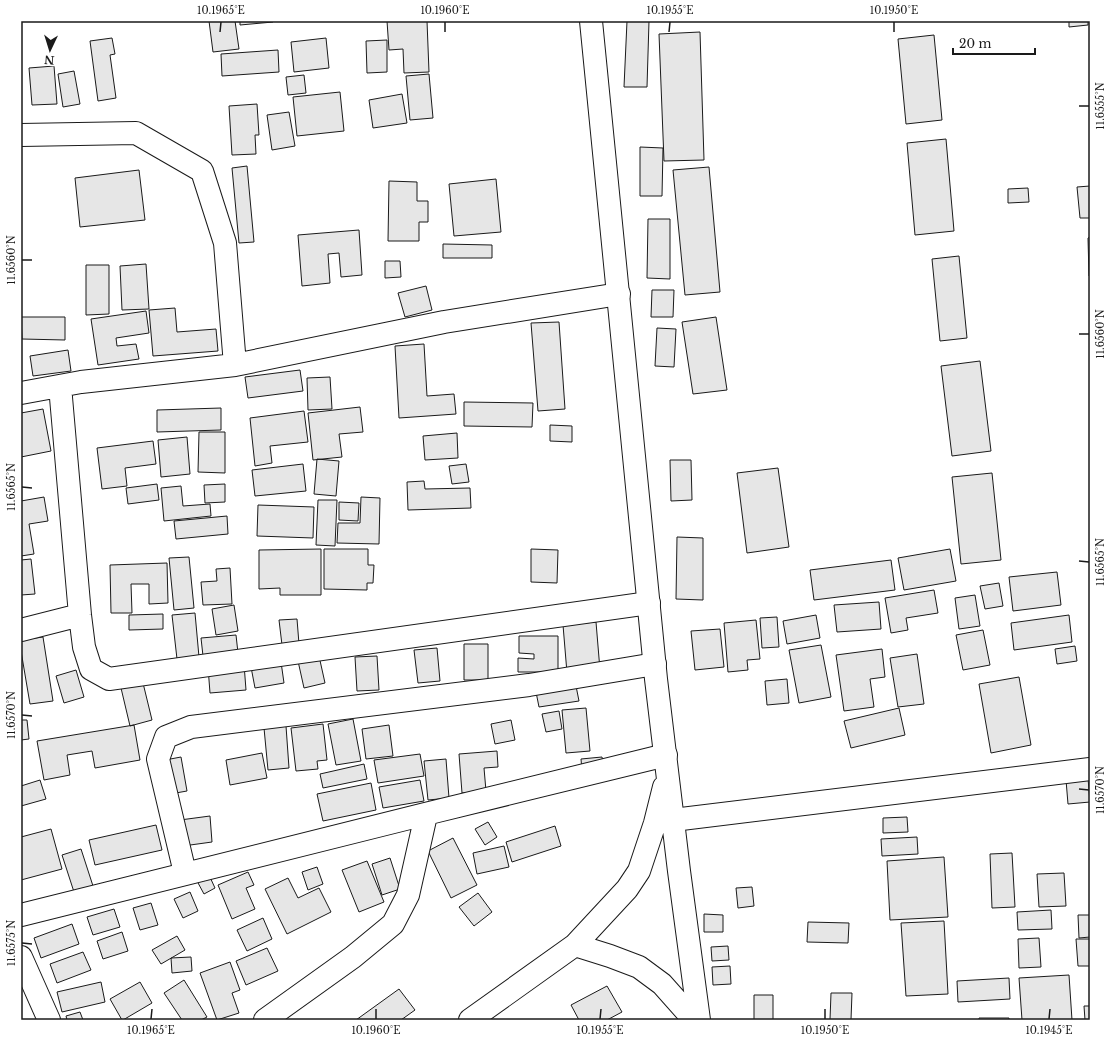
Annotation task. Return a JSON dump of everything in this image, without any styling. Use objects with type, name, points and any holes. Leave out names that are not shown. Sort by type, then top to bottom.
[{"type":"street","points":[[591,21],[655,664],[679,872],[699,1020]]},
{"type":"street","points":[[21,135],[136,133],[202,171],[225,243],[235,365]]},
{"type":"street","points":[[21,394],[80,382],[235,365],[444,322],[618,294]]},
{"type":"street","points":[[60,386],[84,647],[91,669],[109,679],[649,603]]},
{"type":"street","points":[[21,630],[80,615]]},
{"type":"street","points":[[184,873],[158,759],[166,737],[191,727],[529,685],[655,664]]},
{"type":"street","points":[[21,915],[184,873],[426,815],[667,763]]},
{"type":"street","points":[[470,1020],[575,945],[627,889],[639,871],[655,823],[667,763]]},
{"type":"street","points":[[673,820],[1090,769]]},
{"type":"street","points":[[265,1020],[353,957],[392,924],[408,895],[426,815]]},
{"type":"street","points":[[575,945],[639,967],[662,984],[694,1020]]},
{"type":"street","points":[[21,957],[49,1020]]},
{"type":"building","points":[[209,21],[235,21],[239,49],[213,52]]},
{"type":"building","points":[[240,21],[273,21],[273,22],[240,25]]},
{"type":"building","points":[[387,21],[427,21],[429,72],[404,73],[403,49],[389,50]]},
{"type":"building","points":[[627,21],[649,21],[647,87],[624,87]]},
{"type":"building","points":[[1069,21],[1088,21],[1088,25],[1069,27]]},
{"type":"building","points":[[700,32],[704,160],[664,161],[659,34]]},
{"type":"building","points":[[934,35],[942,120],[906,124],[898,39]]},
{"type":"building","points":[[112,38],[115,54],[110,55],[116,98],[98,101],[90,41]]},
{"type":"building","points":[[326,38],[329,68],[294,72],[291,42]]},
{"type":"building","points":[[387,40],[387,72],[367,73],[366,41]]},
{"type":"building","points":[[278,50],[279,72],[222,76],[221,54]]},
{"type":"building","points":[[54,66],[57,104],[32,105],[29,68]]},
{"type":"building","points":[[74,71],[80,104],[63,107],[58,74]]},
{"type":"building","points":[[429,74],[433,118],[410,120],[406,76]]},
{"type":"building","points":[[304,75],[306,93],[288,95],[286,77]]},
{"type":"building","points":[[340,92],[344,131],[297,136],[293,97]]},
{"type":"building","points":[[402,94],[407,123],[373,128],[369,100]]},
{"type":"building","points":[[257,104],[259,135],[255,135],[256,154],[232,155],[229,106]]},
{"type":"building","points":[[289,112],[295,146],[272,150],[267,115]]},
{"type":"building","points":[[946,139],[954,231],[915,235],[907,143]]},
{"type":"building","points":[[640,147],[663,148],[662,196],[640,196]]},
{"type":"building","points":[[247,166],[254,242],[239,243],[232,168]]},
{"type":"building","points":[[709,167],[720,292],[685,295],[673,170]]},
{"type":"building","points":[[139,170],[145,220],[80,227],[75,178]]},
{"type":"building","points":[[496,179],[501,232],[454,236],[449,184]]},
{"type":"building","points":[[389,181],[417,182],[417,201],[428,201],[428,222],[419,222],[419,241],[388,241]]},
{"type":"building","points":[[1090,186],[1090,218],[1080,218],[1077,187]]},
{"type":"building","points":[[1028,188],[1029,202],[1008,203],[1008,189]]},
{"type":"building","points":[[648,219],[670,219],[670,279],[647,278]]},
{"type":"building","points":[[359,230],[362,275],[341,277],[339,253],[328,254],[330,283],[302,286],[298,235]]},
{"type":"building","points":[[1090,237],[1090,276],[1089,276],[1088,238]]},
{"type":"building","points":[[443,244],[492,245],[492,258],[443,258]]},
{"type":"building","points":[[959,256],[967,338],[940,341],[932,259]]},
{"type":"building","points":[[385,261],[400,261],[401,277],[385,278]]},
{"type":"building","points":[[146,264],[149,309],[122,310],[120,266]]},
{"type":"building","points":[[86,265],[109,265],[109,314],[86,315]]},
{"type":"building","points":[[426,286],[432,310],[405,317],[398,293]]},
{"type":"building","points":[[652,290],[674,290],[673,317],[651,317]]},
{"type":"building","points":[[175,308],[177,332],[216,329],[218,351],[153,356],[149,310]]},
{"type":"building","points":[[146,311],[149,333],[116,338],[117,346],[136,344],[139,359],[98,365],[91,319]]},
{"type":"building","points":[[21,317],[65,317],[65,340],[22,339]]},
{"type":"building","points":[[716,317],[727,390],[693,394],[682,322]]},
{"type":"building","points":[[559,322],[565,409],[538,411],[531,323]]},
{"type":"building","points":[[657,328],[676,329],[674,367],[655,366]]},
{"type":"building","points":[[424,344],[427,396],[454,394],[456,414],[399,418],[395,346]]},
{"type":"building","points":[[68,350],[71,371],[33,376],[30,356]]},
{"type":"building","points":[[980,361],[991,451],[952,456],[941,366]]},
{"type":"building","points":[[300,370],[303,391],[248,398],[245,377]]},
{"type":"building","points":[[330,377],[332,409],[308,410],[307,378]]},
{"type":"building","points":[[464,402],[533,403],[532,427],[464,426]]},
{"type":"building","points":[[360,407],[363,432],[339,434],[342,457],[313,460],[308,413]]},
{"type":"building","points":[[221,408],[221,430],[157,432],[157,410]]},
{"type":"building","points":[[43,409],[51,451],[21,457],[21,413]]},
{"type":"building","points":[[304,411],[308,442],[270,446],[272,463],[255,466],[250,418]]},
{"type":"building","points":[[550,425],[572,426],[572,442],[550,441]]},
{"type":"building","points":[[199,432],[225,432],[225,473],[198,472]]},
{"type":"building","points":[[457,433],[458,458],[425,460],[423,436]]},
{"type":"building","points":[[187,437],[190,474],[161,477],[158,440]]},
{"type":"building","points":[[153,441],[156,464],[125,468],[127,486],[102,489],[97,448]]},
{"type":"building","points":[[317,459],[339,461],[336,496],[314,494]]},
{"type":"building","points":[[670,460],[691,460],[692,500],[671,501]]},
{"type":"building","points":[[303,464],[306,491],[255,496],[252,470]]},
{"type":"building","points":[[466,464],[469,482],[452,484],[449,466]]},
{"type":"building","points":[[778,468],[789,547],[747,553],[737,473]]},
{"type":"building","points":[[992,473],[1001,560],[961,564],[952,477]]},
{"type":"building","points":[[424,481],[425,489],[470,488],[471,508],[408,510],[407,482]]},
{"type":"building","points":[[157,484],[159,500],[128,504],[126,488]]},
{"type":"building","points":[[225,484],[225,502],[205,503],[204,485]]},
{"type":"building","points":[[181,486],[183,506],[210,504],[211,516],[164,521],[161,488]]},
{"type":"building","points":[[44,497],[48,521],[29,524],[34,554],[21,556],[21,501]]},
{"type":"building","points":[[361,497],[380,498],[379,544],[337,543],[338,523],[360,523]]},
{"type":"building","points":[[318,500],[337,500],[335,546],[316,545]]},
{"type":"building","points":[[339,502],[359,503],[358,521],[339,520]]},
{"type":"building","points":[[258,505],[314,507],[313,538],[257,536]]},
{"type":"building","points":[[227,516],[228,534],[176,539],[174,521]]},
{"type":"building","points":[[677,537],[703,538],[703,600],[676,599]]},
{"type":"building","points":[[321,549],[321,595],[280,595],[280,588],[259,589],[259,550]]},
{"type":"building","points":[[324,549],[368,549],[368,565],[374,565],[373,583],[367,583],[367,590],[324,589]]},
{"type":"building","points":[[531,549],[558,550],[557,583],[531,582]]},
{"type":"building","points":[[950,549],[956,581],[904,590],[898,558]]},
{"type":"building","points":[[189,557],[194,608],[174,610],[169,558]]},
{"type":"building","points":[[31,559],[35,594],[21,595],[21,560]]},
{"type":"building","points":[[891,560],[895,590],[814,600],[810,570]]},
{"type":"building","points":[[167,563],[168,603],[149,604],[149,584],[131,584],[132,613],[111,613],[110,565]]},
{"type":"building","points":[[230,568],[232,604],[203,605],[201,582],[217,581],[216,569]]},
{"type":"building","points":[[1057,572],[1061,605],[1013,611],[1009,577]]},
{"type":"building","points":[[999,583],[1003,606],[985,609],[980,586]]},
{"type":"building","points":[[934,590],[938,613],[906,618],[908,630],[891,633],[885,598]]},
{"type":"building","points":[[975,595],[980,626],[959,629],[955,598]]},
{"type":"building","points":[[879,602],[881,629],[837,632],[834,605]]},
{"type":"building","points":[[234,605],[238,631],[216,635],[212,609]]},
{"type":"building","points":[[195,613],[199,657],[177,659],[172,615]]},
{"type":"building","points":[[163,614],[163,629],[129,630],[129,615]]},
{"type":"building","points":[[816,615],[820,638],[787,644],[783,621]]},
{"type":"building","points":[[1069,615],[1072,642],[1014,650],[1011,623]]},
{"type":"building","points":[[777,617],[779,647],[762,648],[760,618]]},
{"type":"building","points":[[297,619],[299,644],[282,645],[279,620]]},
{"type":"building","points":[[756,620],[760,659],[747,660],[748,670],[728,672],[724,623]]},
{"type":"building","points":[[596,622],[600,670],[567,673],[563,625]]},
{"type":"building","points":[[720,629],[724,667],[695,670],[691,631]]},
{"type":"building","points":[[983,630],[990,665],[963,670],[956,635]]},
{"type":"building","points":[[236,635],[238,653],[203,656],[201,638]]},
{"type":"building","points":[[519,636],[558,636],[558,672],[518,672],[518,658],[534,659],[534,654],[519,653]]},
{"type":"building","points":[[43,637],[53,701],[30,704],[21,651],[21,640]]},
{"type":"building","points":[[464,644],[488,644],[488,680],[464,680]]},
{"type":"building","points":[[821,645],[831,697],[799,703],[789,650]]},
{"type":"building","points":[[1075,646],[1077,661],[1057,664],[1055,649]]},
{"type":"building","points":[[437,648],[440,681],[418,683],[414,650]]},
{"type":"building","points":[[882,649],[885,677],[870,679],[874,707],[844,711],[836,655]]},
{"type":"building","points":[[917,654],[924,704],[898,707],[890,658]]},
{"type":"building","points":[[319,656],[325,683],[304,688],[298,661]]},
{"type":"building","points":[[377,656],[379,690],[357,691],[355,657]]},
{"type":"building","points":[[281,662],[284,683],[255,688],[251,667]]},
{"type":"building","points":[[244,664],[246,690],[210,693],[208,667]]},
{"type":"building","points":[[76,670],[84,697],[64,703],[56,676]]},
{"type":"building","points":[[1019,677],[1031,745],[991,753],[979,684]]},
{"type":"building","points":[[787,679],[789,703],[767,705],[765,681]]},
{"type":"building","points":[[143,683],[152,720],[130,726],[121,688]]},
{"type":"building","points":[[576,686],[579,701],[539,707],[536,692]]},
{"type":"building","points":[[586,708],[590,751],[566,753],[562,710]]},
{"type":"building","points":[[899,708],[905,735],[851,748],[844,721]]},
{"type":"building","points":[[559,711],[562,729],[546,732],[542,714]]},
{"type":"building","points":[[353,719],[361,761],[336,765],[328,724]]},
{"type":"building","points":[[21,720],[27,720],[29,739],[21,740]]},
{"type":"building","points":[[511,720],[515,740],[495,744],[491,724]]},
{"type":"building","points":[[323,724],[327,760],[317,761],[318,769],[296,771],[291,728]]},
{"type":"building","points":[[134,725],[140,760],[95,768],[92,751],[67,755],[70,775],[44,780],[37,741]]},
{"type":"building","points":[[389,725],[393,756],[366,759],[362,729]]},
{"type":"building","points":[[286,726],[289,768],[268,770],[264,728]]},
{"type":"building","points":[[497,751],[498,767],[484,768],[486,791],[462,793],[459,754]]},
{"type":"building","points":[[262,753],[267,778],[230,785],[226,760]]},
{"type":"building","points":[[420,754],[424,776],[378,783],[374,760]]},
{"type":"building","points":[[181,757],[187,791],[170,794],[165,760]]},
{"type":"building","points":[[602,757],[604,768],[582,771],[581,759]]},
{"type":"building","points":[[446,759],[449,798],[428,800],[424,761]]},
{"type":"building","points":[[364,764],[367,779],[323,788],[320,774]]},
{"type":"building","points":[[1088,778],[1090,802],[1068,804],[1066,780]]},
{"type":"building","points":[[40,780],[46,799],[21,806],[21,786]]},
{"type":"building","points":[[420,780],[424,801],[383,808],[379,787]]},
{"type":"building","points":[[371,783],[376,810],[323,821],[317,794]]},
{"type":"building","points":[[210,816],[212,842],[183,846],[180,820]]},
{"type":"building","points":[[907,817],[908,832],[883,833],[883,818]]},
{"type":"building","points":[[488,822],[497,837],[485,845],[475,829]]},
{"type":"building","points":[[156,825],[162,850],[95,865],[89,840]]},
{"type":"building","points":[[555,826],[561,846],[512,862],[506,842]]},
{"type":"building","points":[[51,829],[62,869],[21,880],[21,837]]},
{"type":"building","points":[[917,837],[918,854],[882,856],[881,839]]},
{"type":"building","points":[[453,838],[477,885],[451,898],[428,851]]},
{"type":"building","points":[[504,846],[509,867],[477,874],[473,853]]},
{"type":"building","points":[[81,849],[93,886],[74,892],[62,855]]},
{"type":"building","points":[[1012,853],[1015,907],[992,908],[990,854]]},
{"type":"building","points":[[944,857],[948,917],[890,920],[887,861]]},
{"type":"building","points":[[390,858],[400,889],[382,895],[372,864]]},
{"type":"building","points":[[367,861],[384,902],[359,912],[342,870]]},
{"type":"building","points":[[317,867],[323,884],[308,890],[302,872]]},
{"type":"building","points":[[248,872],[254,885],[246,888],[255,909],[232,919],[218,885]]},
{"type":"building","points":[[1064,873],[1066,906],[1039,907],[1037,874]]},
{"type":"building","points":[[209,875],[215,888],[204,894],[197,881]]},
{"type":"building","points":[[288,878],[298,898],[319,888],[331,912],[287,934],[265,889]]},
{"type":"building","points":[[752,887],[754,906],[738,908],[736,888]]},
{"type":"building","points":[[190,892],[198,911],[183,918],[174,899]]},
{"type":"building","points":[[478,893],[492,912],[474,926],[459,907]]},
{"type":"building","points":[[151,903],[158,925],[140,930],[133,908]]},
{"type":"building","points":[[114,909],[120,927],[93,935],[87,917]]},
{"type":"building","points":[[1051,910],[1052,929],[1018,930],[1017,912]]},
{"type":"building","points":[[704,914],[723,915],[723,932],[704,932]]},
{"type":"building","points":[[1078,915],[1090,915],[1090,937],[1079,938]]},
{"type":"building","points":[[263,918],[272,939],[247,951],[237,930]]},
{"type":"building","points":[[944,921],[948,994],[906,996],[901,923]]},
{"type":"building","points":[[808,922],[849,923],[848,943],[807,942]]},
{"type":"building","points":[[72,924],[79,944],[41,958],[34,938]]},
{"type":"building","points":[[122,932],[128,951],[103,959],[97,941]]},
{"type":"building","points":[[177,936],[185,950],[161,964],[152,950]]},
{"type":"building","points":[[1039,938],[1041,967],[1019,968],[1018,939]]},
{"type":"building","points":[[1076,939],[1090,939],[1090,966],[1078,966]]},
{"type":"building","points":[[728,946],[729,960],[712,961],[711,947]]},
{"type":"building","points":[[267,948],[278,971],[246,985],[236,961]]},
{"type":"building","points":[[83,952],[91,970],[57,983],[50,964]]},
{"type":"building","points":[[191,957],[192,971],[172,973],[171,958]]},
{"type":"building","points":[[230,962],[240,990],[232,993],[239,1013],[217,1020],[200,973]]},
{"type":"building","points":[[730,966],[731,984],[713,985],[712,967]]},
{"type":"building","points":[[1069,975],[1072,1020],[1022,1020],[1019,978]]},
{"type":"building","points":[[1009,978],[1010,999],[958,1002],[957,981]]},
{"type":"building","points":[[184,980],[207,1017],[201,1020],[182,1020],[164,993]]},
{"type":"building","points":[[101,982],[105,1002],[62,1012],[57,992]]},
{"type":"building","points":[[140,982],[152,1003],[122,1020],[110,999]]},
{"type":"building","points":[[607,986],[622,1012],[607,1020],[579,1020],[571,1005]]},
{"type":"building","points":[[399,989],[415,1010],[401,1020],[356,1020]]},
{"type":"building","points":[[831,993],[852,993],[851,1020],[830,1020]]},
{"type":"building","points":[[754,995],[773,995],[773,1020],[754,1020]]},
{"type":"building","points":[[1084,1006],[1090,1006],[1090,1020],[1085,1020]]},
{"type":"building","points":[[80,1012],[83,1020],[67,1020],[66,1016]]},
{"type":"building","points":[[979,1018],[1009,1018],[1009,1020],[979,1020]]}]
